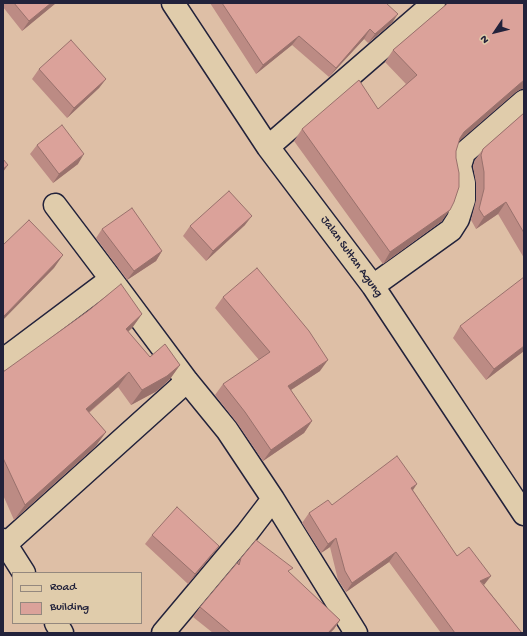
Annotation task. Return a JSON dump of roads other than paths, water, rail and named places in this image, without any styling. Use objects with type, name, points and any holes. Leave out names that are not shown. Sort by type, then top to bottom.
[{"type":"street","name":"Jalan Sultan Agung","points":[[173,3],[268,147],[374,286],[524,514]]},
{"type":"street","points":[[268,147],[434,3]]},
{"type":"street","points":[[374,286],[451,230],[458,219],[464,200],[464,183],[460,166],[464,153],[524,101]]},
{"type":"street","points":[[55,205],[187,381],[226,430],[273,499],[356,633]]},
{"type":"street","points":[[3,360],[111,278]]},
{"type":"street","points":[[23,572],[5,542],[187,381]]},
{"type":"street","points":[[163,633],[273,499]]},
{"type":"street","points":[[57,624],[62,633]]}]
